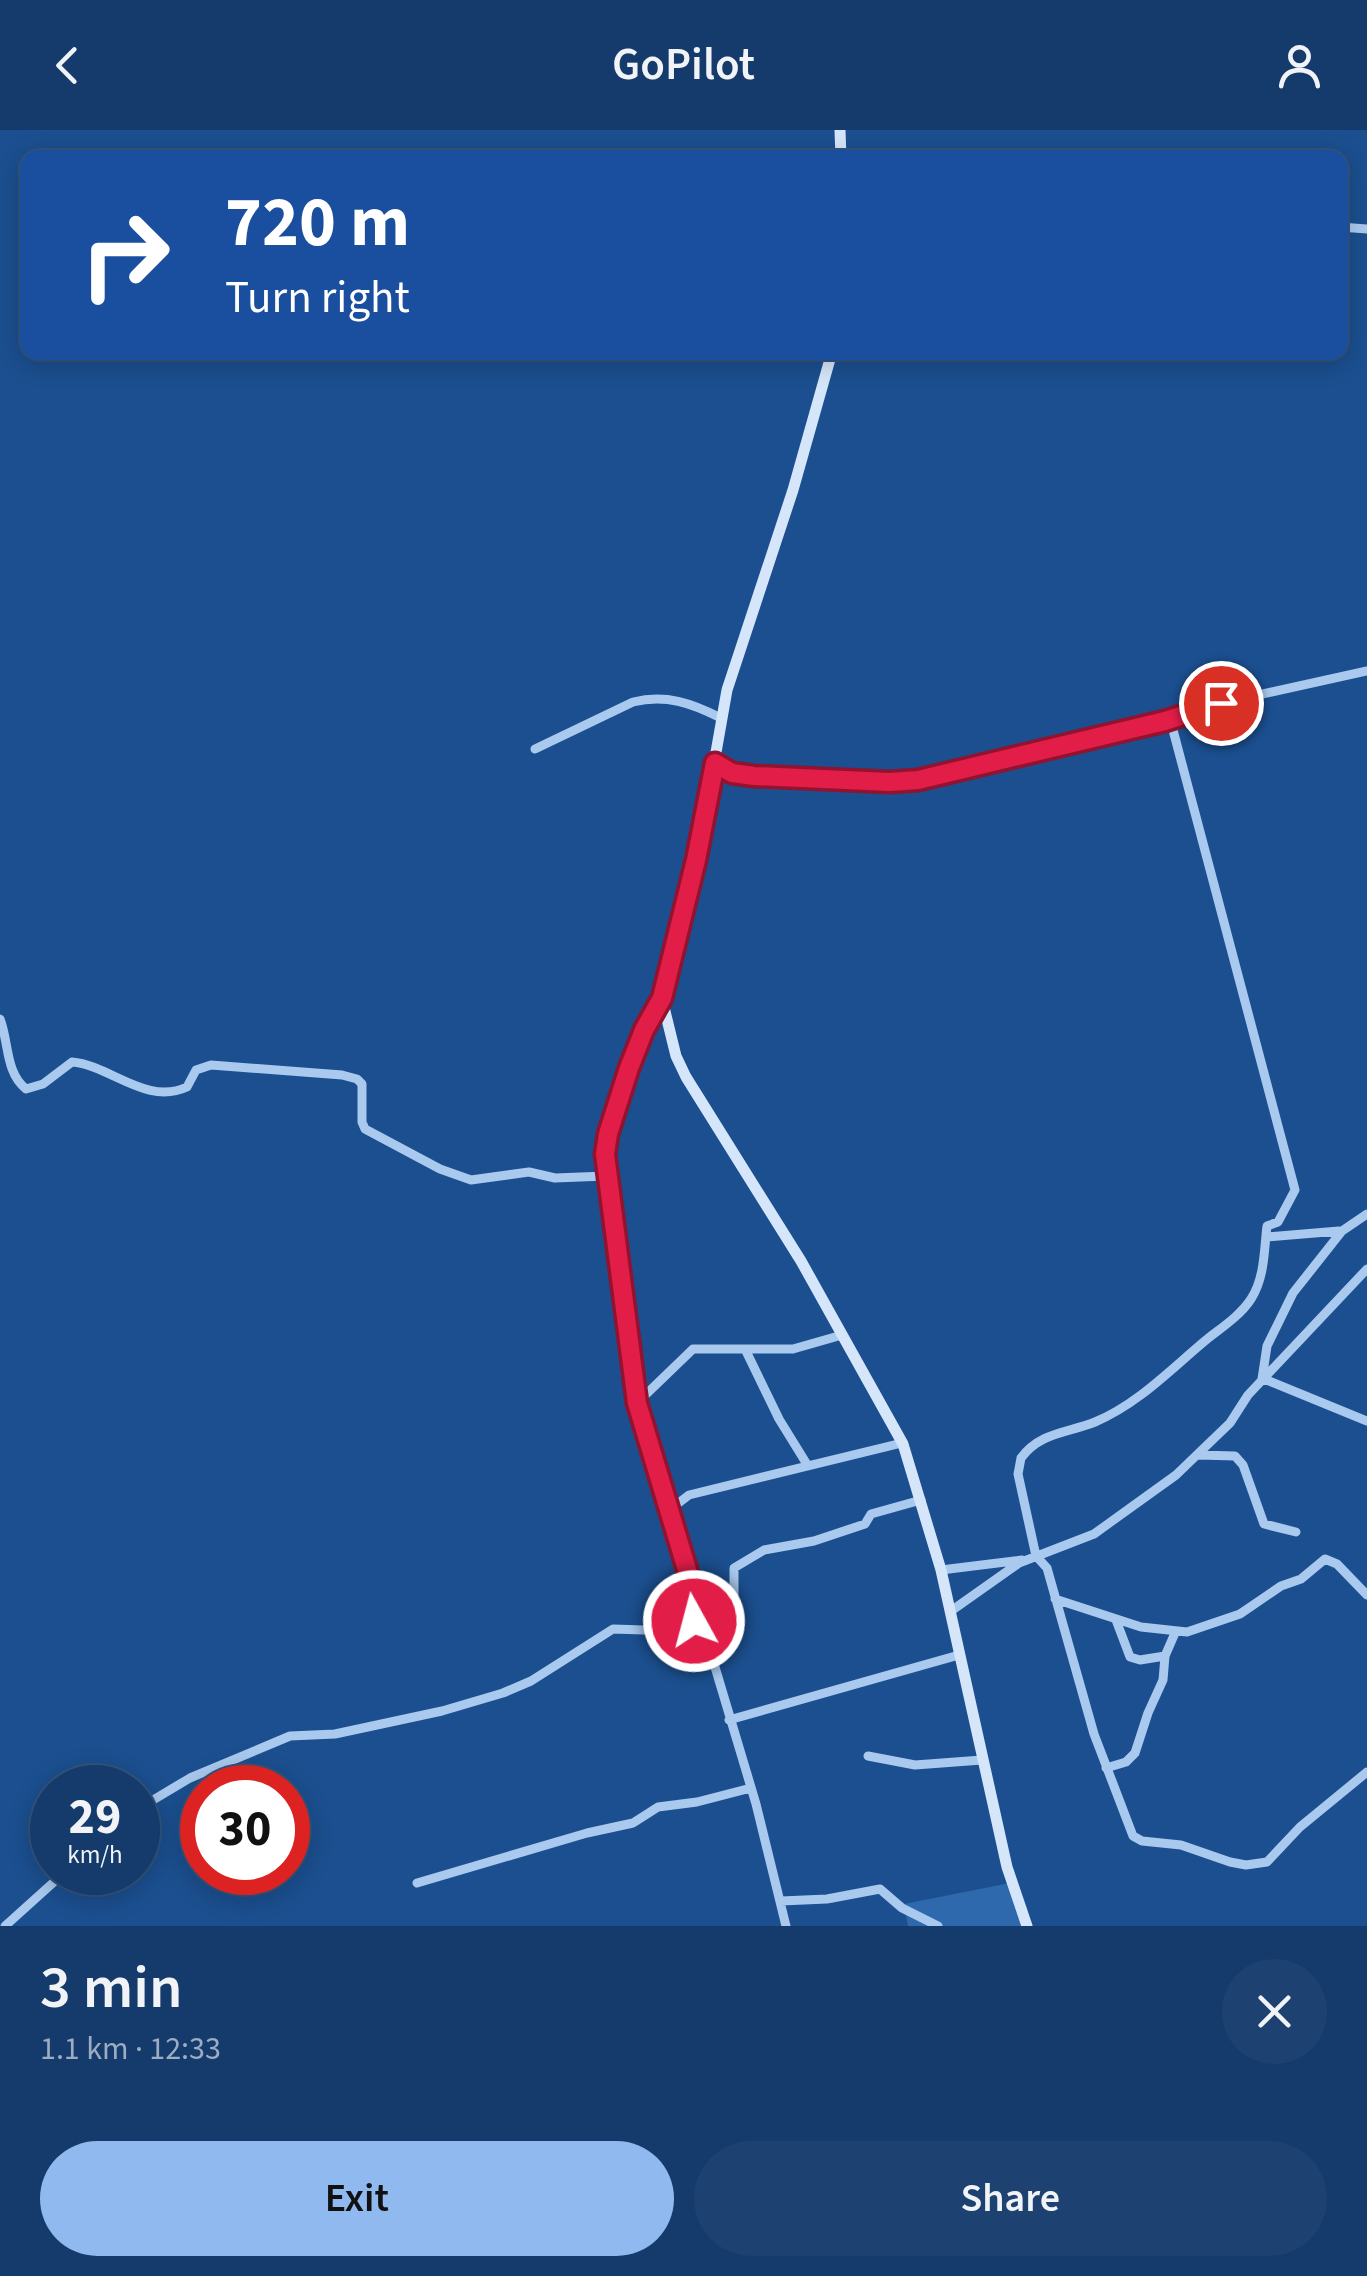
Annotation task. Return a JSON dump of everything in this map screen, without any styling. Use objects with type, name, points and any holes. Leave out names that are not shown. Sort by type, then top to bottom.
[{"type":"street","points":[[786,1926],[751,1788],[637,1403],[605,1154],[612,1120],[644,1030],[662,998],[696,860],[734,666],[793,490],[830,360]]},
{"type":"street","points":[[715,763],[732,773],[754,776],[918,780],[1165,721],[1204,707],[1367,671]]},
{"type":"street","points":[[535,749],[633,702],[650,698],[683,702],[721,718]]},
{"type":"street","points":[[1031,1558],[1018,1474],[1021,1458],[1046,1436],[1098,1421],[1129,1404],[1240,1313],[1257,1288],[1266,1252],[1266,1226],[1278,1222],[1285,1213],[1295,1185],[1176,741],[1165,721]]},
{"type":"street","points":[[662,998],[676,1056],[686,1077],[801,1261],[902,1444],[951,1611],[1007,1866],[1027,1926]]},
{"type":"street","points":[[0,1019],[5,1051],[18,1082],[26,1089],[43,1084],[72,1062],[92,1066],[119,1082],[167,1093],[187,1088],[196,1070],[211,1065],[342,1075],[362,1084],[365,1129],[456,1176],[484,1180],[529,1172],[556,1178],[606,1176]]},
{"type":"street","points":[[1263,1380],[1267,1346],[1284,1310],[1342,1230],[1367,1214]]},
{"type":"street","points":[[1266,1237],[1342,1230]]},
{"type":"street","points":[[951,1611],[1031,1558],[1094,1534],[1147,1498],[1230,1423],[1263,1380],[1367,1269]]},
{"type":"street","points":[[637,1403],[693,1349],[792,1349],[842,1335]]},
{"type":"street","points":[[746,1350],[779,1419],[808,1466]]},
{"type":"street","points":[[1263,1380],[1367,1421]]},
{"type":"street","points":[[668,1512],[689,1495],[902,1444]]},
{"type":"street","points":[[1198,1455],[1235,1456],[1243,1465],[1264,1524],[1296,1532]]},
{"type":"street","points":[[684,1630],[700,1613],[734,1596],[734,1568],[755,1553],[844,1532],[865,1524],[871,1514],[921,1500]]},
{"type":"street","points":[[940,1570],[1031,1558],[1045,1564],[1106,1768],[1130,1832],[1137,1839],[1180,1844],[1246,1865],[1272,1859],[1291,1836],[1367,1772]]},
{"type":"street","points":[[1056,1599],[1116,1620],[1175,1633],[1198,1630],[1240,1614],[1281,1586],[1302,1579],[1325,1559],[1337,1564],[1367,1595]]},
{"type":"street","points":[[1116,1620],[1130,1656],[1140,1660],[1165,1656]]},
{"type":"street","points":[[160,1796],[190,1778],[290,1736],[334,1734],[503,1693],[531,1681],[613,1629],[705,1632]]},
{"type":"street","points":[[1106,1768],[1126,1762],[1135,1753],[1164,1680],[1165,1656],[1175,1633]]},
{"type":"street","points":[[729,1720],[959,1655]]},
{"type":"street","points":[[868,1756],[914,1765],[982,1760]]},
{"type":"street","points":[[417,1882],[633,1823],[658,1807],[751,1788]]},
{"type":"street","points":[[781,1902],[880,1890],[902,1908],[938,1926]]},
{"type":"street","points":[[5,1926],[39,1895]]},
{"type":"shaded area","points":[[1010,1883],[1028,1926],[908,1926],[904,1904]]},
{"type":"route","points":[[694,1621],[700,1613],[642,1423],[632,1376],[605,1154],[629,1068],[662,998],[715,763],[732,773],[754,776],[918,780],[1165,721],[1221,703]]}]
